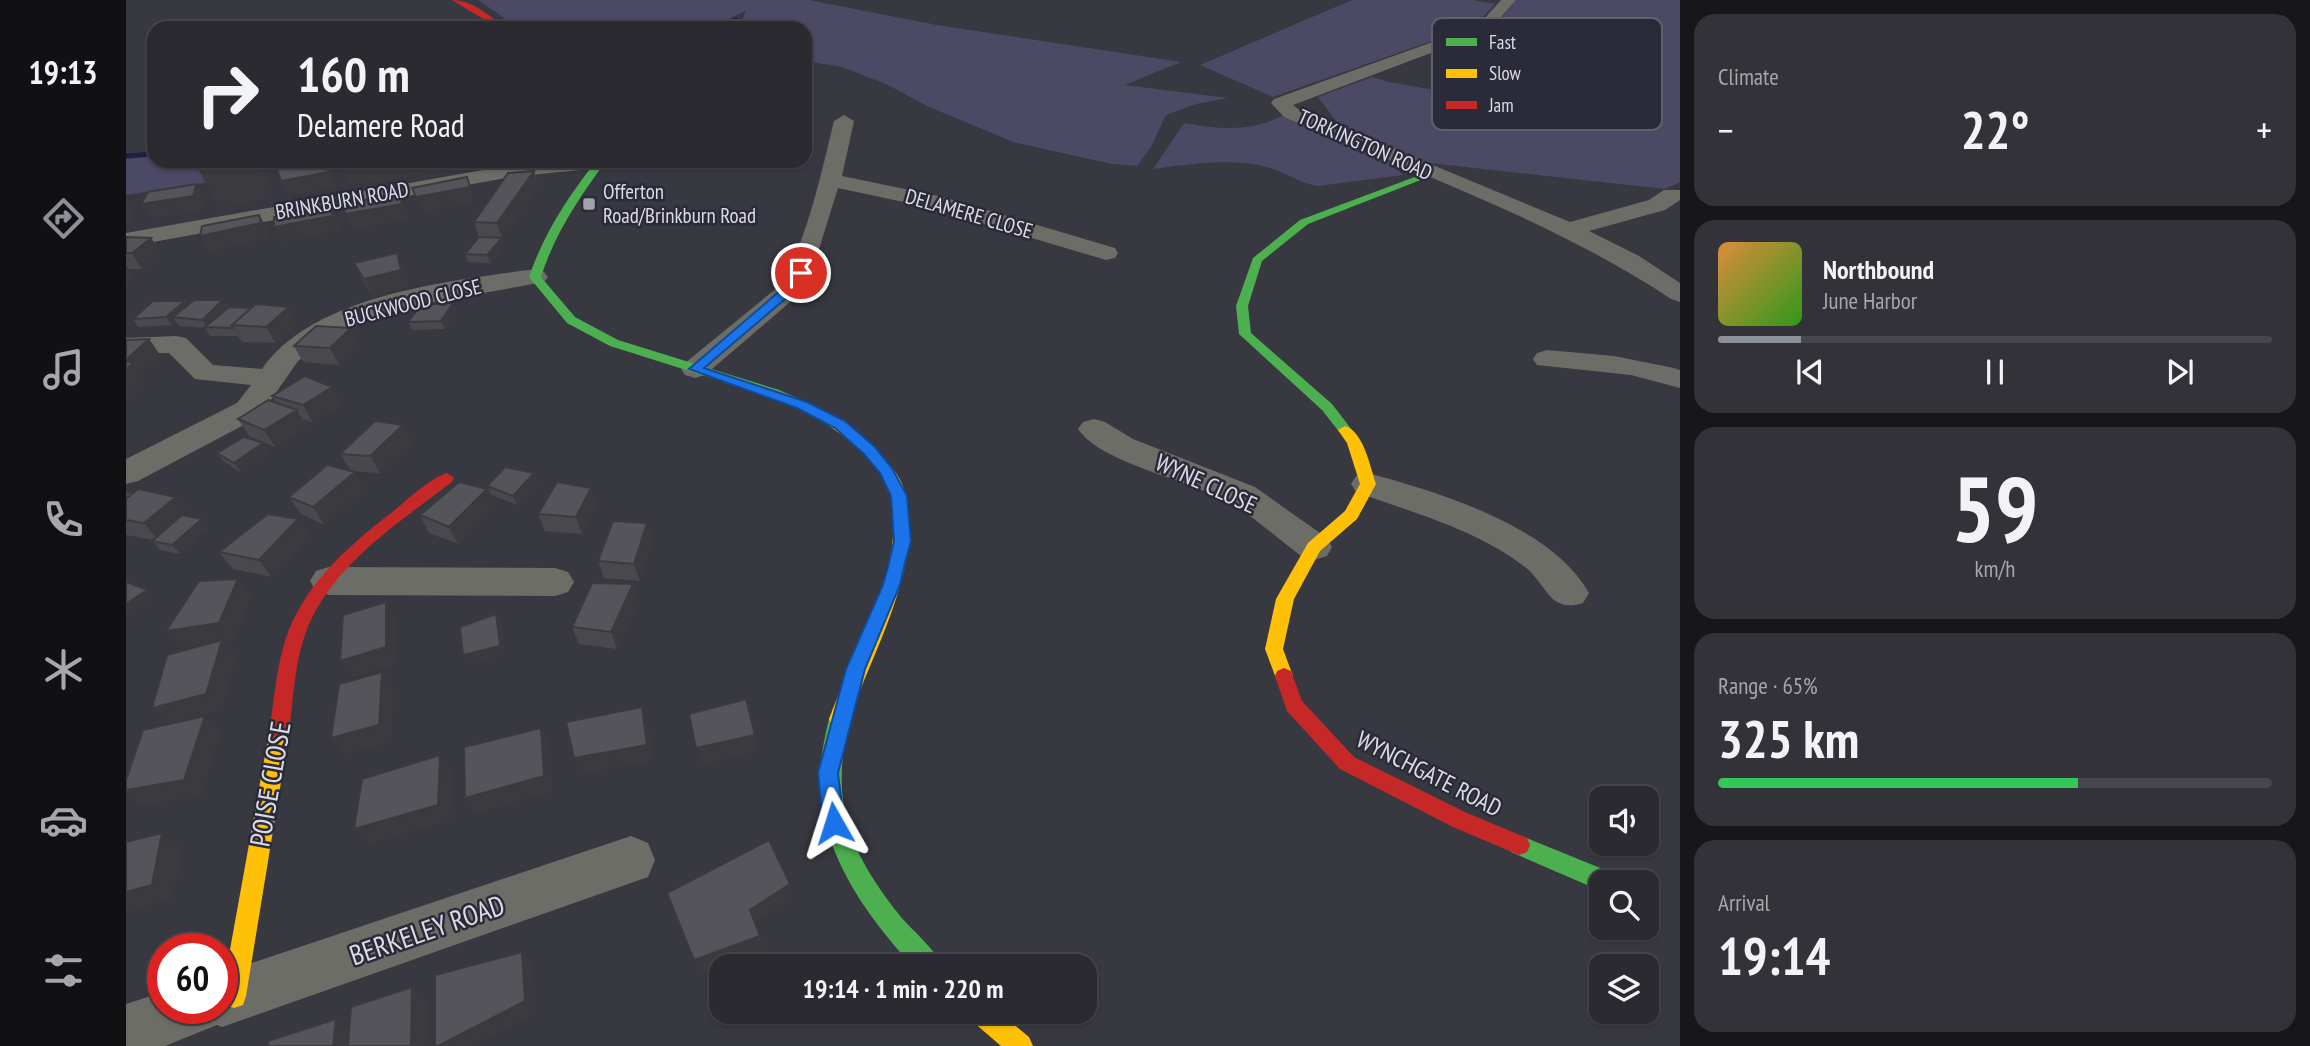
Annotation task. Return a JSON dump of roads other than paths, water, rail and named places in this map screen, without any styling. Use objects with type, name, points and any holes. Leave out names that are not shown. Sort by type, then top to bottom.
[{"type":"street","points":[[455,0],[477,10],[492,21]]},
{"type":"street","name":"TORKINGTON ROAD","points":[[1493,18],[1510,0]]},
{"type":"street","name":"TORKINGTON ROAD","points":[[1432,47],[1280,103],[1291,113],[1430,174],[1568,230],[1630,261],[1680,294]]},
{"type":"street","points":[[695,369],[787,292],[801,273],[830,180],[844,121]]},
{"type":"street","name":"BRINKBURN ROAD","points":[[126,240],[538,168]]},
{"type":"street","points":[[596,168],[555,223],[540,256],[535,278],[552,303],[575,324],[651,356],[802,405],[840,424],[887,471],[899,496],[902,541],[897,563],[891,585],[855,669],[828,773],[834,823],[855,874],[916,954]]},
{"type":"street","points":[[1430,174],[1304,222],[1257,260],[1242,306],[1245,334],[1327,407],[1354,442],[1368,484],[1481,524],[1539,558],[1570,593]]},
{"type":"street","name":"DELAMERE CLOSE","points":[[830,180],[873,187],[1106,253]]},
{"type":"street","points":[[1568,230],[1670,204]]},
{"type":"street","name":"BUCKWOOD CLOSE","points":[[126,473],[248,410],[261,397],[268,377],[307,340],[333,324],[364,312],[455,290],[535,278]]},
{"type":"street","points":[[129,346],[176,344],[205,373],[268,377]]},
{"type":"street","points":[[1547,359],[1605,362],[1680,379]]},
{"type":"street","name":"WYNE CLOSE","points":[[1094,429],[1122,446],[1243,495],[1314,547]]},
{"type":"street","name":"POISE CLOSE","points":[[232,933],[295,636],[312,603],[354,550],[447,478]]},
{"type":"street","name":"WYNCHGATE ROAD","points":[[1368,484],[1351,515],[1314,547],[1285,598],[1274,649],[1294,705],[1347,763],[1460,820],[1589,874]]},
{"type":"street","points":[[329,581],[555,582]]},
{"type":"street","name":"BERKELEY ROAD","points":[[238,994],[631,860]]},
{"type":"street","name":"BERKELEY ROAD","points":[[126,1032],[150,1024]]},
{"type":"street","points":[[995,1024],[1020,1046]]},
{"type":"waterway","points":[[126,156],[147,154]]},
{"type":"place","name":"Offerton Road/Brinkburn Road","points":[[589,204]]}]
